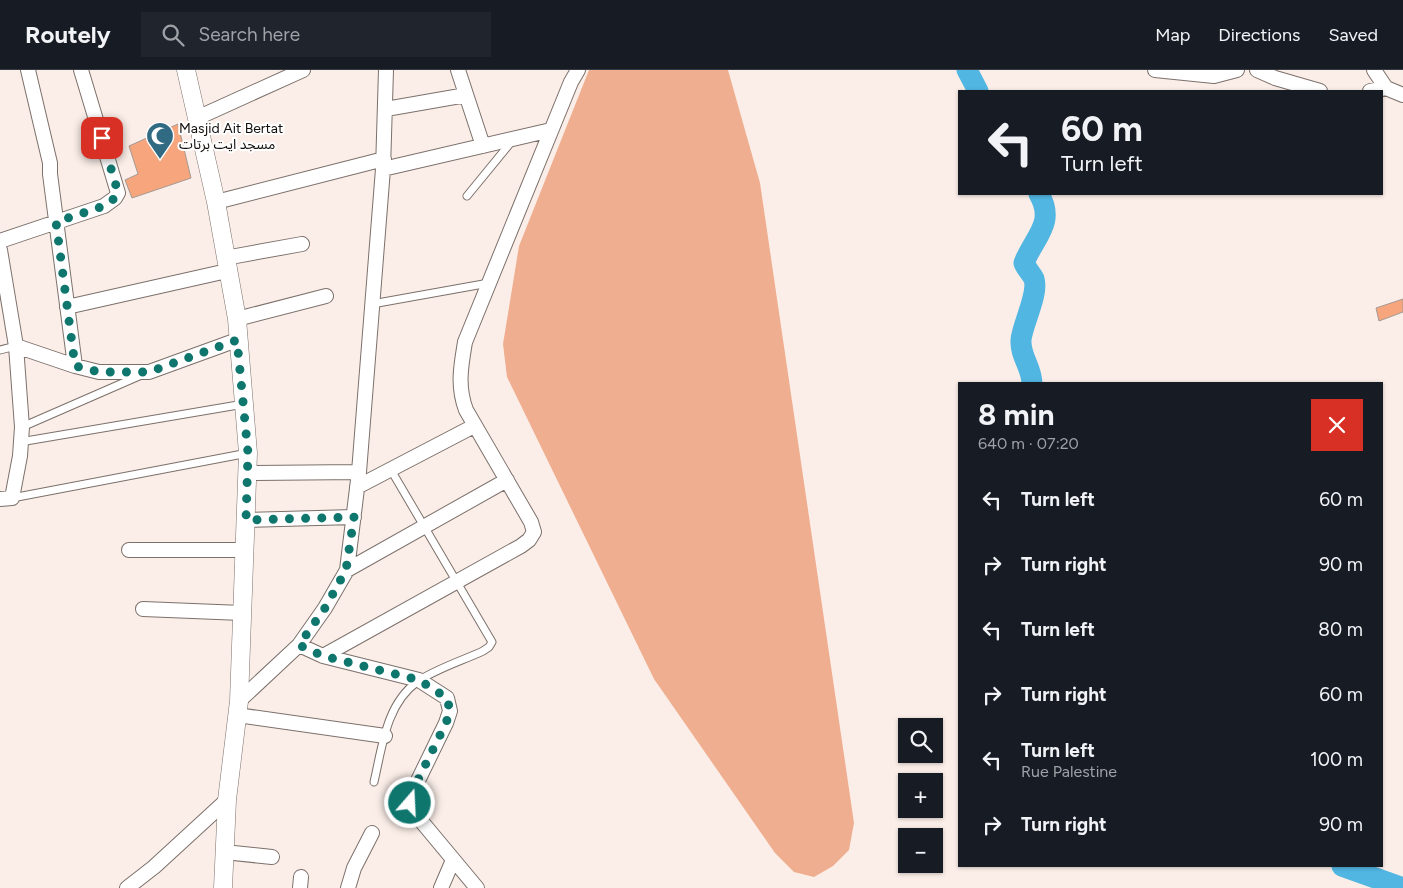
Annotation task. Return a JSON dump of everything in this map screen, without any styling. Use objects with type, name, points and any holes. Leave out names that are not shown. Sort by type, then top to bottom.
[{"type":"street","points":[[28,70],[50,163],[75,366]]},
{"type":"street","points":[[0,241],[104,206],[115,198],[118,193],[82,70]]},
{"type":"street","points":[[186,70],[216,202],[237,319],[237,340],[248,453],[238,708],[227,800],[223,888]]},
{"type":"street","points":[[197,118],[303,70]]},
{"type":"street","points":[[238,708],[299,645],[325,608],[346,570],[359,472],[383,164],[386,70]]},
{"type":"street","points":[[458,70],[483,146]]},
{"type":"street","points":[[1155,70],[1214,76],[1237,70]]},
{"type":"street","points":[[1257,70],[1275,78],[1317,90]]},
{"type":"street","points":[[1374,70],[1386,88]]},
{"type":"street","points":[[323,656],[521,546],[529,540],[534,532],[531,522],[474,426],[461,397],[459,381],[465,342],[572,74]]},
{"type":"street","points":[[1375,90],[1386,88],[1403,95]]},
{"type":"street","points":[[386,109],[466,94]]},
{"type":"street","points":[[216,202],[383,164],[483,146],[551,130]]},
{"type":"street","points":[[68,306],[302,244]]},
{"type":"street","points":[[0,250],[6,325],[16,346],[22,428],[20,456],[6,499]]},
{"type":"street","points":[[237,319],[326,296]]},
{"type":"street","points":[[16,346],[99,372],[149,372],[237,340]]},
{"type":"street","points":[[357,487],[474,426]]},
{"type":"street","points":[[248,474],[359,472]]},
{"type":"street","points":[[346,570],[507,480]]},
{"type":"street","points":[[246,520],[354,517]]},
{"type":"street","points":[[128,550],[245,550]]},
{"type":"street","points":[[143,609],[242,613]]},
{"type":"street","points":[[299,645],[323,656],[419,680],[447,698],[450,711],[446,723],[410,796],[410,803],[412,810],[477,888]]},
{"type":"street","points":[[238,708],[385,736]]},
{"type":"street","points":[[127,888],[154,867],[227,800]]},
{"type":"street","points":[[348,888],[354,868],[372,833]]},
{"type":"street","points":[[224,852],[272,857]]},
{"type":"street","points":[[441,888],[453,860]]},
{"type":"lane","points":[[467,196],[514,139]]},
{"type":"lane","points":[[372,304],[490,283]]},
{"type":"lane","points":[[0,350],[16,346]]},
{"type":"lane","points":[[22,428],[149,372]]},
{"type":"lane","points":[[20,442],[244,404]]},
{"type":"lane","points":[[6,499],[248,453]]},
{"type":"lane","points":[[374,782],[394,708],[402,695],[419,680],[483,651],[492,642],[391,470]]},
{"type":"shaded area","points":[[589,70],[728,70],[760,183],[854,823],[849,850],[833,866],[814,877],[794,872],[775,853],[654,679],[507,377],[503,344],[519,246]]},
{"type":"building","name":"Masjid Ait Bertat مسجد ايت برتات","points":[[178,124],[191,178],[132,198],[125,180],[138,174],[129,146]]},
{"type":"building","points":[[1403,299],[1403,312],[1379,321],[1376,308]]},
{"type":"waterway","points":[[967,70],[977,90]]},
{"type":"waterway","points":[[1032,382],[1022,352],[1021,340],[1035,285],[1034,279],[1024,263],[1042,230],[1044,222],[1044,204],[1040,195]]},
{"type":"waterway","points":[[1345,867],[1403,888]]},
{"type":"place","name":"Masjid Ait Bertat مسجد ايت برتات","points":[[160,160]]},
{"type":"route","points":[[102,138],[118,193],[111,202],[104,206],[56,222],[75,366],[99,372],[149,372],[237,340],[248,453],[246,520],[354,517],[346,570],[325,608],[299,645],[323,656],[419,680],[447,698],[450,711],[446,723],[410,796],[410,803]]}]
